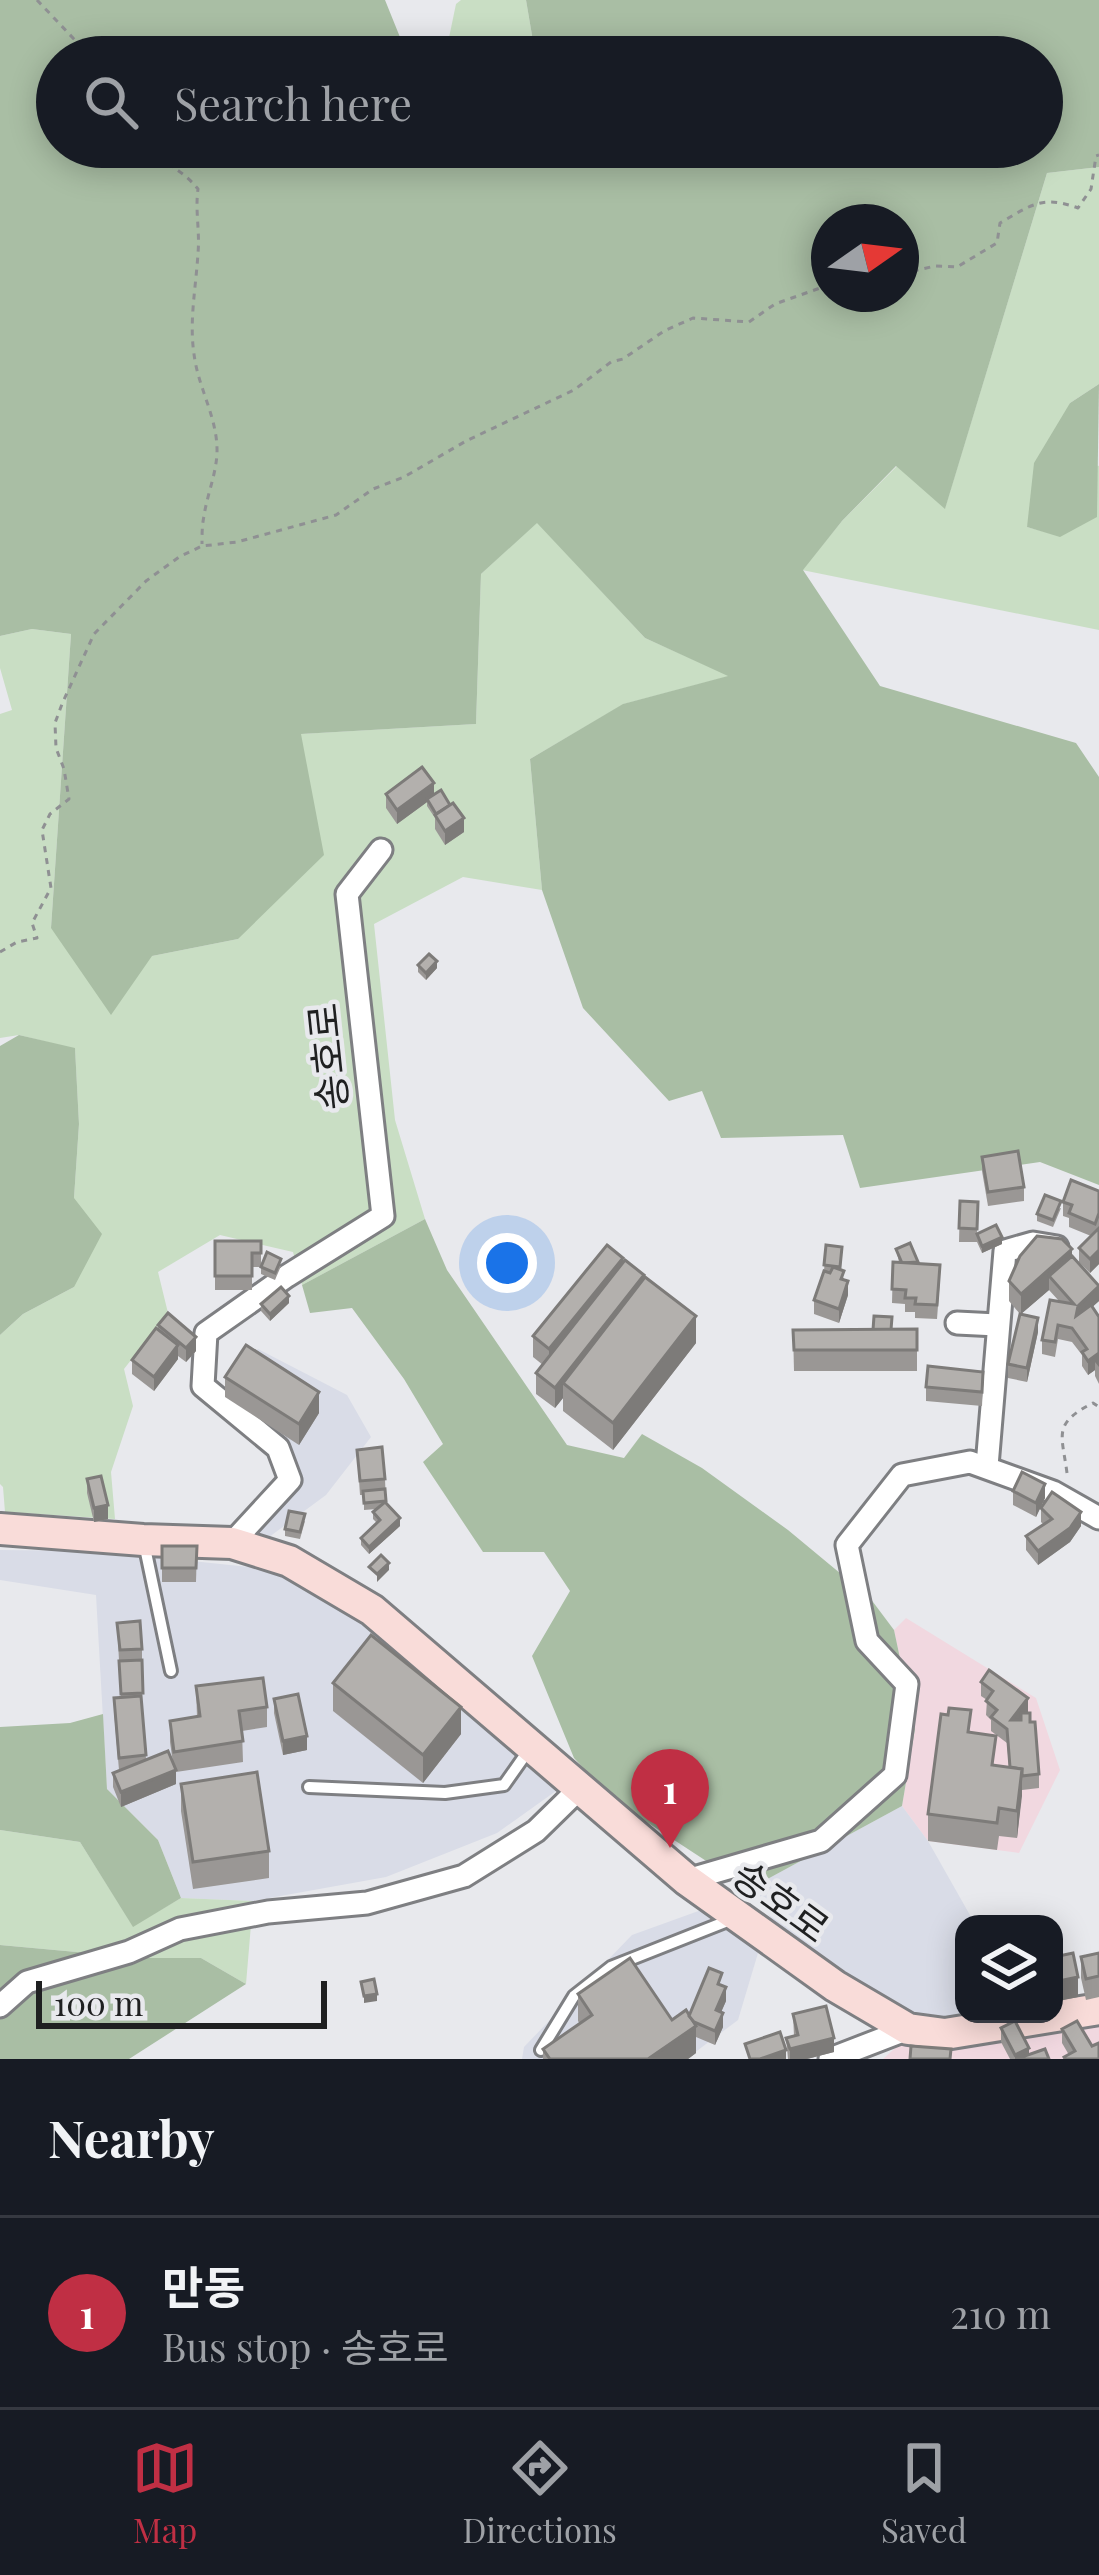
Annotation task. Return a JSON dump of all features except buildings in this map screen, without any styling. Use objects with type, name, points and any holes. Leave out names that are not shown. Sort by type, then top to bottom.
[{"type":"main road","name":"송호로","points":[[0,1529],[232,1544],[289,1561],[372,1610],[687,1880],[835,1986],[908,2029],[945,2034],[1099,2009]]},
{"type":"street","name":"송호로","points":[[232,1544],[290,1480],[278,1448],[203,1386],[206,1334],[383,1216],[347,894],[381,850]]},
{"type":"street","points":[[987,1466],[1005,1251],[1034,1243],[1069,1248]]},
{"type":"street","points":[[957,1323],[997,1324]]},
{"type":"street","points":[[687,1880],[821,1841],[896,1774],[907,1684],[866,1641],[847,1545],[902,1475],[970,1462],[1053,1492],[1099,1518]]},
{"type":"street","points":[[0,2006],[27,1982],[129,1952],[180,1929],[268,1912],[367,1903],[464,1876],[536,1831],[579,1789]]},
{"type":"street","points":[[830,2059],[908,2029]]},
{"type":"lane","points":[[143,1540],[171,1671]]},
{"type":"lane","points":[[309,1787],[445,1793],[504,1786],[530,1748]]},
{"type":"lane","points":[[541,2050],[574,1996],[611,1966],[738,1917]]},
{"type":"path","points":[[37,0],[71,36]]},
{"type":"path","points":[[919,270],[957,267],[997,243],[1000,223],[1030,205],[1055,200],[1078,208],[1091,189],[1099,155]]},
{"type":"path","points":[[177,168],[198,189],[194,361],[217,452],[202,545]]},
{"type":"path","points":[[0,952],[37,938],[32,923],[51,888],[42,830],[50,814],[69,799],[56,748],[55,722],[94,634],[146,581],[202,545],[237,542],[336,515],[373,489],[574,390],[611,362],[693,318],[749,322],[775,304],[811,291]]},
{"type":"path","points":[[1053,1492],[1067,1478],[1060,1436],[1072,1414],[1093,1403],[1099,1407]]},
{"type":"shaded area","points":[[258,1349],[347,1395],[371,1437],[326,1495],[261,1543],[225,1533],[295,1461],[211,1405]]},
{"type":"shaded area","points":[[0,1550],[97,1551],[288,1571],[395,1648],[563,1786],[497,1833],[386,1877],[253,1901],[181,1898],[158,1840],[107,1789],[96,1595],[0,1580]]},
{"type":"shaded area","points":[[906,1618],[1036,1698],[1060,1770],[1019,1853],[928,1841],[902,1806],[915,1729],[894,1630]]},
{"type":"shaded area","points":[[902,1806],[970,1915],[955,1915],[955,2018],[920,2019],[782,1933],[749,1889]]},
{"type":"shaded area","points":[[704,1909],[758,1953],[738,2020],[686,2059],[522,2059],[524,2047],[632,1935]]},
{"type":"shaded area","points":[[1099,2019],[1099,2059],[883,2059],[903,2041]]},
{"type":"green space","points":[[0,0],[385,0],[400,36],[36,36],[36,168],[1063,168],[1063,36],[532,36],[526,0],[1099,0],[1099,167],[1047,173],[945,509],[896,466],[803,570],[880,686],[1076,743],[1099,777],[1099,1185],[1040,1162],[860,1188],[843,1135],[721,1138],[702,1091],[669,1101],[583,1008],[542,890],[530,759],[623,704],[728,676],[645,638],[537,523],[481,574],[476,724],[301,734],[324,855],[238,939],[152,956],[111,1015],[51,928],[71,634],[32,629],[0,636]]},
{"type":"green space","points":[[461,0],[526,0],[532,36],[449,36]]},
{"type":"green space","points":[[1099,167],[1099,384],[1070,403],[1027,527],[1060,536],[1099,466],[1099,630],[802,570],[897,466],[945,508],[1047,173]]},
{"type":"green space","points":[[1099,384],[1097,517],[1060,537],[1027,527],[1034,463],[1070,403]]},
{"type":"green space","points":[[537,522],[645,638],[730,676],[624,704],[530,759],[542,890],[463,877],[374,924],[395,1120],[425,1219],[302,1285],[293,1252],[220,1235],[158,1272],[168,1313],[124,1369],[133,1406],[111,1472],[115,1519],[5,1512],[0,1484],[0,1335],[23,1314],[74,1287],[79,1124],[75,1049],[19,1035],[0,1038],[0,714],[12,710],[0,668],[0,636],[32,629],[71,634],[51,928],[152,956],[238,939],[300,734],[476,724],[481,574]]},
{"type":"green space","points":[[19,1035],[75,1048],[79,1124],[74,1198],[102,1234],[74,1287],[23,1314],[0,1335],[0,1046]]},
{"type":"green space","points":[[425,1219],[447,1270],[567,1445],[624,1458],[642,1434],[702,1468],[870,1598],[894,1630],[915,1729],[902,1806],[749,1889],[613,1800],[574,1758],[532,1656],[570,1591],[544,1552],[483,1552],[423,1462],[443,1444],[404,1379],[352,1308],[310,1313],[302,1285]]},
{"type":"green space","points":[[103,1714],[107,1789],[158,1840],[181,1898],[133,1927],[80,1842],[0,1830],[0,1727],[70,1723]]},
{"type":"green space","points":[[0,1830],[80,1842],[133,1926],[181,1898],[253,1901],[246,1984],[201,1958],[142,1958],[0,1945]]},
{"type":"green space","points":[[0,1945],[142,1958],[201,1958],[246,1984],[129,2059],[0,2059]]},
{"type":"place","name":"만동","points":[[670,1848]]}]
